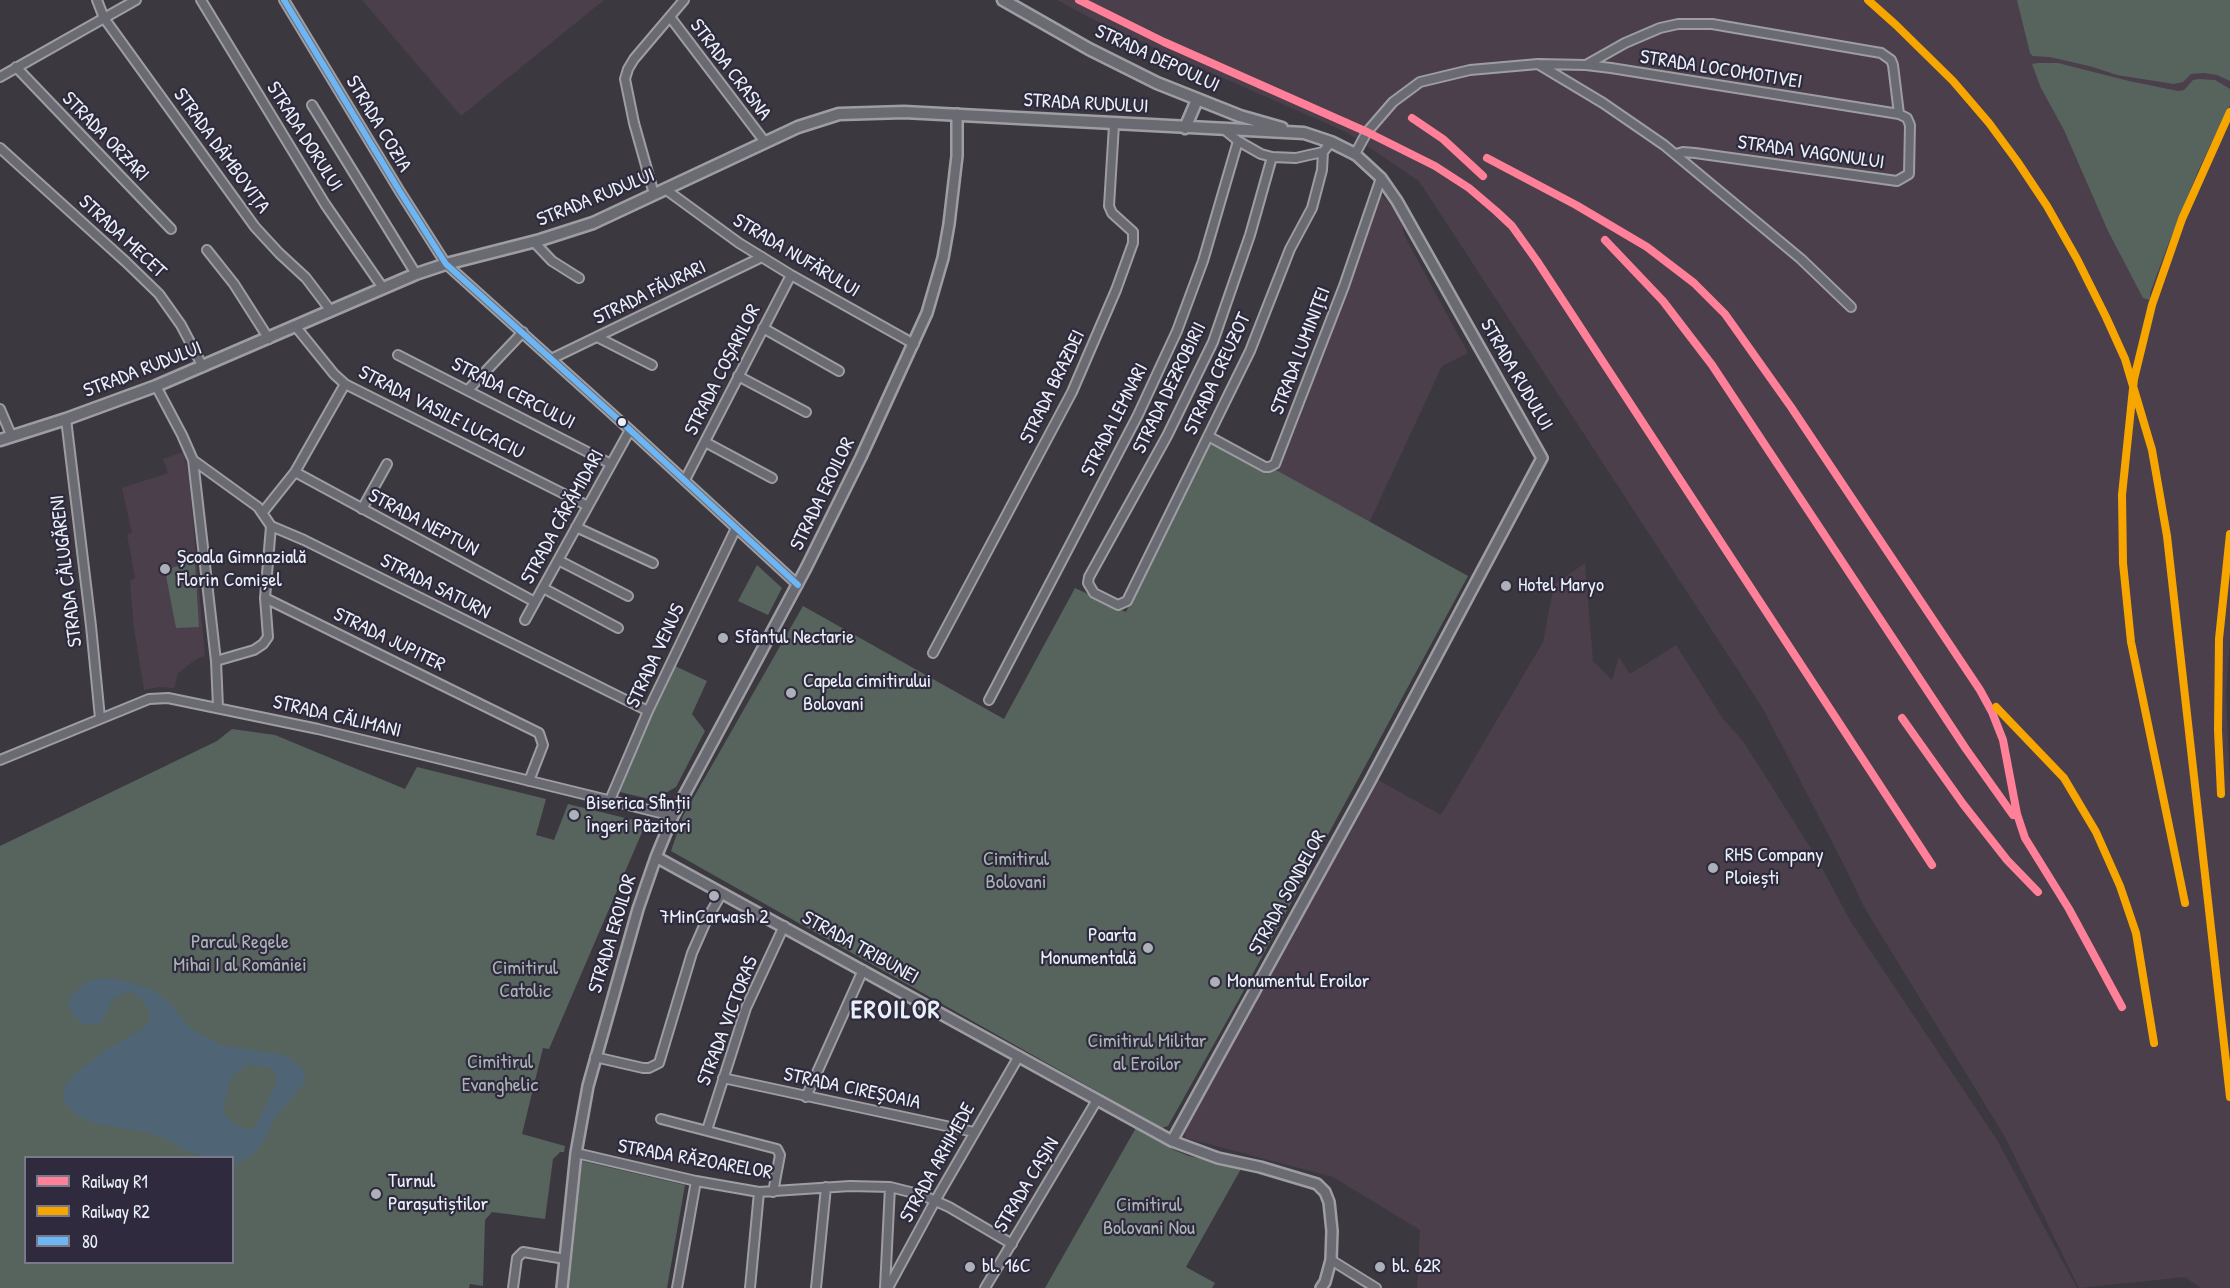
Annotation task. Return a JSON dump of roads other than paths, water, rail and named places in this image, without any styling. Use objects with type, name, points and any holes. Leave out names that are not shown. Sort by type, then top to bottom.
[{"type":"main road","name":"STRADA DEPOULUI","points":[[1003,0],[1115,62],[1197,100],[1240,116],[1304,133]]},
{"type":"main road","points":[[1185,128],[1197,100]]},
{"type":"main road","name":"STRADA RUDULUI","points":[[0,441],[156,386],[416,274],[534,242],[593,223],[809,122],[839,114],[884,111],[1226,131],[1304,133],[1331,142],[1355,154]]},
{"type":"street","name":"STRADA DÂMBOVIȚA","points":[[97,0],[104,18],[255,226],[306,278],[331,311]]},
{"type":"street","points":[[0,76],[136,0]]},
{"type":"street","name":"STRADA DORULUI","points":[[201,0],[325,204],[383,288]]},
{"type":"street","name":"STRADA COZIA","points":[[284,0],[446,264],[798,585]]},
{"type":"street","points":[[654,194],[634,123],[626,79],[627,69],[684,0]]},
{"type":"street","name":"STRADA CRASNA","points":[[670,16],[765,142]]},
{"type":"street","points":[[1586,65],[1625,43],[1660,28],[1678,24],[1712,24],[1881,52],[1891,60],[1893,65],[1899,114]]},
{"type":"street","points":[[1538,64],[1622,116],[1676,154],[1801,259],[1851,307]]},
{"type":"street","name":"STRADA LOCOMOTIVEI","points":[[1355,154],[1367,132],[1389,106],[1402,93],[1420,82],[1470,70],[1538,64],[1586,65],[1899,114]]},
{"type":"street","name":"STRADA ORZARI","points":[[16,68],[171,229]]},
{"type":"street","points":[[312,105],[416,274]]},
{"type":"street","name":"STRADA EROILOR","points":[[562,1288],[576,1153],[595,1057],[656,856],[673,816],[798,585],[861,457],[927,313],[943,258],[957,156],[957,114]]},
{"type":"street","name":"STRADA VAGONULUI","points":[[1676,154],[1695,153],[1897,181],[1909,174],[1910,168],[1909,121],[1899,114]]},
{"type":"street","name":"STRADA BRAZDEI","points":[[933,654],[1072,392],[1116,290],[1133,243],[1132,232],[1112,213],[1110,206],[1114,124]]},
{"type":"street","points":[[1226,131],[1238,141],[1261,154],[1272,157],[1296,158],[1323,152],[1331,142]]},
{"type":"street","name":"STRADA LEMNARI","points":[[989,700],[1138,415],[1177,331],[1203,261],[1238,141]]},
{"type":"street","name":"STRADA MECET","points":[[0,148],[159,294],[181,325],[203,367]]},
{"type":"street","name":"STRADA CREUZOT","points":[[1123,604],[1131,593],[1250,351],[1290,249],[1308,217],[1322,170],[1323,152]]},
{"type":"street","name":"STRADA RUDULUI","points":[[1355,154],[1381,178],[1403,212],[1542,458]]},
{"type":"street","name":"STRADA DEZROBIRII","points":[[1123,604],[1118,605],[1094,593],[1088,582],[1089,577],[1167,436],[1213,342],[1250,235],[1272,157]]},
{"type":"street","name":"STRADA LUMINIȚEI","points":[[1208,436],[1265,467],[1275,464],[1344,286],[1381,178]]},
{"type":"street","name":"STRADA NUFĂRULUI","points":[[665,189],[762,257],[914,344]]},
{"type":"street","points":[[534,242],[552,261],[579,278]]},
{"type":"street","points":[[207,250],[234,284],[269,339]]},
{"type":"street","name":"STRADA FĂURARI","points":[[551,358],[762,257]]},
{"type":"street","name":"STRADA COȘARILOR","points":[[685,480],[791,275]]},
{"type":"street","name":"STRADA VASILE LUCACIU","points":[[296,327],[334,374],[345,384],[588,506]]},
{"type":"street","points":[[763,328],[839,371]]},
{"type":"street","points":[[468,390],[523,332]]},
{"type":"street","points":[[597,337],[652,365]]},
{"type":"street","name":"STRADA CERCULUI","points":[[398,355],[612,464]]},
{"type":"street","points":[[738,376],[806,412]]},
{"type":"street","points":[[263,512],[295,472],[345,384]]},
{"type":"street","points":[[156,386],[193,460],[216,661],[218,707]]},
{"type":"street","points":[[0,409],[12,437]]},
{"type":"street","name":"STRADA CĂLUGĂRENI","points":[[66,419],[100,718]]},
{"type":"street","name":"STRADA CĂRĂMIDARI","points":[[525,620],[630,430]]},
{"type":"street","points":[[705,442],[772,477]]},
{"type":"street","name":"STRADA SONDELOR","points":[[1172,1141],[1369,783],[1542,458]]},
{"type":"street","points":[[193,460],[249,500],[263,512],[271,526],[265,598],[268,637],[254,650],[216,661]]},
{"type":"street","points":[[362,509],[387,464]]},
{"type":"street","name":"STRADA NEPTUN","points":[[295,472],[535,602]]},
{"type":"street","name":"STRADA SATURN","points":[[271,526],[304,540],[648,711]]},
{"type":"street","points":[[576,527],[652,563]]},
{"type":"street","name":"STRADA VENUS","points":[[610,800],[648,711],[736,528]]},
{"type":"street","points":[[558,560],[628,596]]},
{"type":"street","points":[[543,588],[618,628]]},
{"type":"street","name":"STRADA JUPITER","points":[[265,598],[539,733],[543,745],[529,782]]},
{"type":"street","name":"STRADA CĂLIMANI","points":[[0,760],[100,718],[158,698],[218,707],[318,729],[673,816]]},
{"type":"street","name":"STRADA TRIBUNEI","points":[[656,856],[1172,1141]]},
{"type":"street","points":[[595,1057],[643,1068],[659,1063],[692,953],[722,893]]},
{"type":"street","name":"STRADA VICTORAS","points":[[707,1130],[746,1008],[784,926]]},
{"type":"street","points":[[807,1097],[863,970]]},
{"type":"street","name":"STRADA ARHIMEDE","points":[[886,1288],[1019,1056]]},
{"type":"street","name":"STRADA CIREȘOAIA","points":[[723,1078],[974,1131]]},
{"type":"street","name":"STRADA CAȘIN","points":[[985,1288],[1097,1100]]},
{"type":"street","points":[[661,1119],[777,1149],[780,1155],[773,1192]]},
{"type":"street","points":[[1172,1141],[1209,1155],[1317,1184],[1325,1192],[1329,1202],[1332,1231],[1331,1260],[1321,1288]]},
{"type":"street","name":"STRADA RĂZOARELOR","points":[[576,1153],[696,1181],[759,1192],[826,1187],[890,1187],[906,1190],[935,1201],[1012,1244]]},
{"type":"street","points":[[677,1288],[696,1181]]},
{"type":"street","points":[[816,1288],[826,1187]]},
{"type":"street","name":"STRADA ARHIMEDE","points":[[886,1288],[890,1187]]},
{"type":"street","points":[[750,1288],[759,1192]]},
{"type":"street","points":[[513,1288],[517,1258],[523,1252],[565,1259]]},
{"type":"street","points":[[1331,1260],[1376,1288]]},
{"type":"water","points":[[103,978],[122,980],[155,991],[169,1002],[190,1028],[221,1045],[285,1055],[300,1066],[305,1073],[305,1082],[274,1119],[266,1138],[252,1156],[234,1165],[234,1156],[202,1156],[182,1149],[171,1141],[151,1133],[94,1123],[73,1113],[64,1100],[63,1089],[76,1073],[110,1047],[148,1024],[150,1014],[143,1000],[132,992],[119,995],[112,1000],[104,1018],[96,1025],[84,1024],[74,1017],[69,1005],[71,996],[87,982]],"holes":[[[248,1064],[271,1068],[276,1076],[276,1084],[258,1122],[252,1129],[243,1129],[225,1116],[223,1108],[232,1076]]]},
{"type":"rail line","name":"R1","points":[[1079,0],[1164,42],[1367,132],[1435,166],[1469,188],[1512,226],[1932,865]]},
{"type":"rail line","name":"R2","points":[[1868,0],[1953,81],[1989,123],[2017,161],[2047,206],[2077,259],[2125,359],[2152,450],[2167,536],[2230,1097]]},
{"type":"rail line","name":"R2","points":[[2185,903],[2131,642],[2123,563],[2122,495],[2134,379],[2152,305],[2182,219],[2230,112]]},
{"type":"rail line","name":"R1","points":[[1412,118],[1443,139],[1483,176]]},
{"type":"rail line","name":"R1","points":[[1487,158],[1576,205],[1647,247],[1694,283],[1725,314],[1791,407],[1980,690],[2003,740],[2017,814],[2025,838],[2069,909],[2122,1007]]},
{"type":"rail line","name":"R1","points":[[1605,240],[1663,301],[1712,365],[1966,749],[2013,815]]},
{"type":"rail line","name":"R2","points":[[2221,794],[2218,730],[2219,639],[2230,534]]},
{"type":"rail line","name":"R2","points":[[1996,707],[2064,778],[2096,832],[2120,886],[2136,933],[2154,1043]]},
{"type":"rail line","name":"R1","points":[[1902,718],[1963,804],[2007,860],[2038,892]]},
{"type":"place","name":"Școala Gimnazială Florin Comișel","points":[[165,569]]},
{"type":"place","name":"Hotel Maryo","points":[[1506,586]]},
{"type":"place","name":"Sfântul Nectarie","points":[[723,638]]},
{"type":"place","name":"Capela cimitirului Bolovani","points":[[791,693]]},
{"type":"place","name":"Biserica Sfinții Îngeri Păzitori","points":[[574,815]]},
{"type":"place","name":"RHS Company Ploiești","points":[[1713,868]]},
{"type":"place","name":"7MinCarwash 2","points":[[714,896]]},
{"type":"place","name":"Poarta Monumentală","points":[[1148,948]]},
{"type":"place","name":"Monumentul Eroilor","points":[[1215,982]]},
{"type":"place","name":"Turnul Parașutiștilor","points":[[376,1194]]},
{"type":"place","name":"bl. 16C","points":[[970,1267]]},
{"type":"place","name":"bl. 62R","points":[[1380,1267]]},
{"type":"district","name":"EROILOR","points":[[896,1011]]},
{"type":"park label","name":"Cimitirul Bolovani","points":[[1016,872]]},
{"type":"park label","name":"Parcul Regele Mihai I al României","points":[[240,954]]},
{"type":"park label","name":"Cimitirul Catolic","points":[[525,980]]},
{"type":"park label","name":"Cimitirul Militar al Eroilor","points":[[1147,1054]]},
{"type":"park label","name":"Cimitirul Evanghelic","points":[[500,1074]]},
{"type":"park label","name":"Cimitirul Bolovani Nou","points":[[1149,1218]]}]
